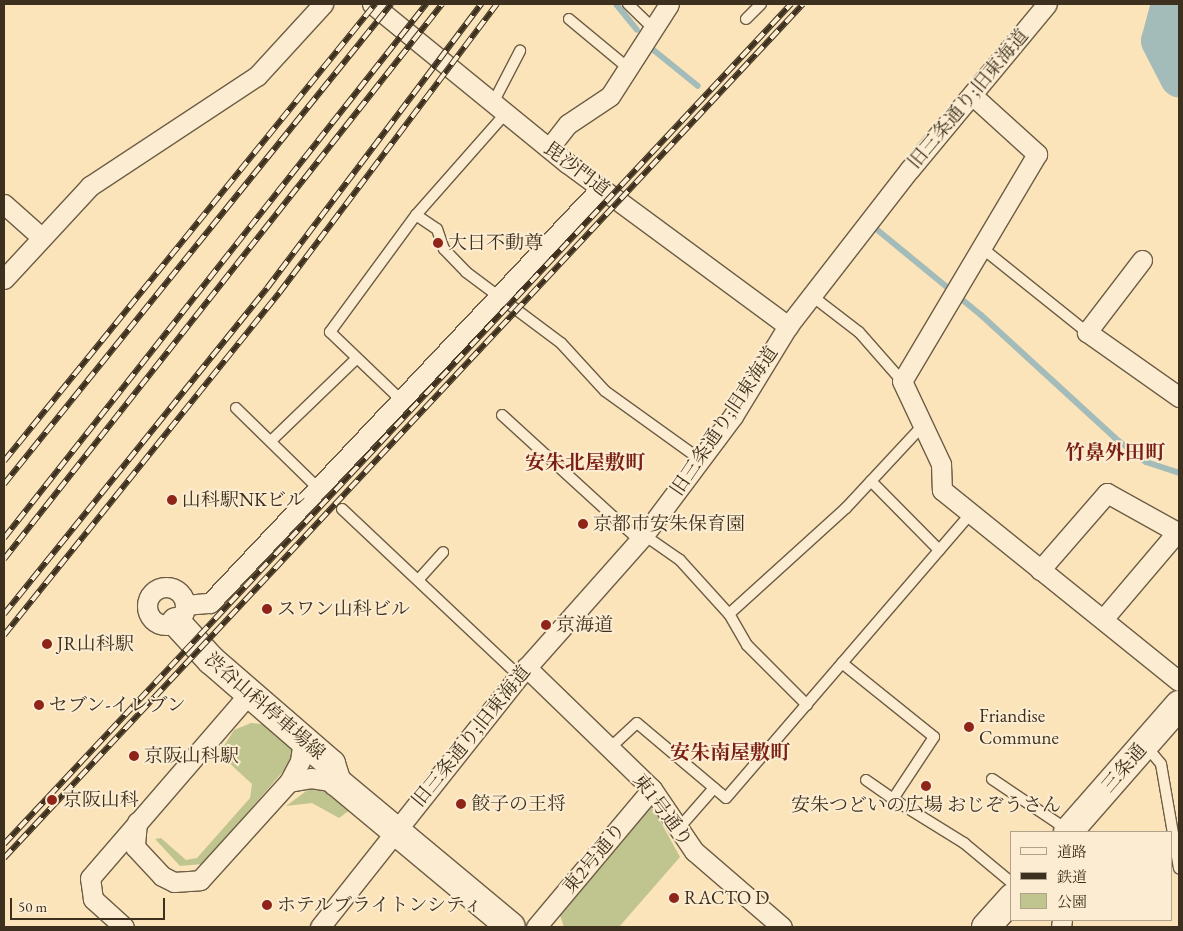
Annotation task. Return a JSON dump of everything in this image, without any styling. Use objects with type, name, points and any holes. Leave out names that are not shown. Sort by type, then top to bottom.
[{"type":"main road","name":"渋谷山科停車場線","points":[[181,614],[249,694],[331,764],[337,782],[511,927]]},
{"type":"main road","name":"三条通","points":[[1070,831],[1179,705]]},
{"type":"main road","points":[[986,927],[1010,900]]},
{"type":"street","points":[[4,279],[90,186],[257,76],[323,4]]},
{"type":"street","name":"毘沙門道","points":[[372,4],[549,148],[788,326]]},
{"type":"street","points":[[549,148],[568,124],[610,96],[669,4]]},
{"type":"street","name":"旧三条通り;旧東海道","points":[[320,927],[394,831],[522,672],[642,538],[701,460],[788,326],[1047,4]]},
{"type":"street","points":[[972,95],[1038,154],[902,381],[941,464],[942,490],[1040,570],[1104,618],[1179,681]]},
{"type":"street","points":[[181,614],[210,603],[400,399],[501,297],[601,188]]},
{"type":"street","points":[[4,204],[41,237]]},
{"type":"street","points":[[1142,260],[1088,332],[1179,397]]},
{"type":"street","points":[[1040,570],[1107,493],[1177,532],[1104,618]]},
{"type":"street","name":"東1号通り","points":[[522,672],[611,747],[652,788],[694,851],[782,927]]},
{"type":"street","points":[[124,927],[93,899],[90,878],[249,694]]},
{"type":"street","points":[[137,822],[135,847],[162,876],[174,882],[200,880],[289,782],[300,761],[303,739]]},
{"type":"street","points":[[289,782],[311,778],[337,782]]},
{"type":"street","name":"東2号通り","points":[[536,927],[652,788]]},
{"type":"lane","points":[[628,4],[653,28]]},
{"type":"lane","points":[[746,18],[761,4]]},
{"type":"lane","points":[[569,20],[628,68]]},
{"type":"lane","points":[[400,399],[355,360],[330,332],[416,215],[500,108],[520,51]]},
{"type":"lane","points":[[416,215],[436,230],[444,249],[466,272],[561,343],[614,399],[701,460]]},
{"type":"lane","points":[[982,248],[1088,332]]},
{"type":"lane","points":[[812,296],[859,332],[902,381]]},
{"type":"lane","points":[[272,439],[355,360]]},
{"type":"lane","points":[[236,408],[272,439],[318,488]]},
{"type":"lane","points":[[502,415],[642,538],[680,560],[729,614],[747,645],[807,705]]},
{"type":"lane","points":[[729,614],[871,481],[923,425]]},
{"type":"lane","points":[[871,481],[939,550]]},
{"type":"lane","points":[[342,509],[522,672]]},
{"type":"lane","points":[[611,747],[637,723],[726,798],[970,514]]},
{"type":"lane","points":[[419,579],[443,552]]},
{"type":"lane","points":[[842,663],[934,737],[893,799]]},
{"type":"lane","points":[[1144,745],[1162,764],[1173,831]]},
{"type":"lane","points":[[992,779],[1068,831]]},
{"type":"lane","points":[[866,780],[964,843],[1010,881]]},
{"type":"lane","points":[[679,828],[714,788]]},
{"type":"lane","points":[[1173,831],[1179,868]]},
{"type":"green space","points":[[251,723],[262,724],[292,746],[292,761],[203,864],[180,866],[155,839],[161,838],[186,860],[197,858],[250,798],[252,784],[227,761],[222,749],[234,730]]},
{"type":"green space","points":[[309,789],[328,792],[350,810],[339,818],[312,803],[286,806]]},
{"type":"green space","points":[[653,808],[680,857],[619,927],[564,927],[559,912],[643,809]]},
{"type":"waterway","points":[[616,4],[637,30]]},
{"type":"waterway","points":[[1170,4],[1160,41],[1179,78]]},
{"type":"waterway","points":[[651,48],[698,86]]},
{"type":"waterway","points":[[875,228],[981,315],[1115,438],[1146,462],[1179,473]]},
{"type":"railway","points":[[4,461],[375,4]]},
{"type":"railway","points":[[4,484],[391,4]]},
{"type":"railway","points":[[4,538],[426,4]]},
{"type":"railway","points":[[4,559],[442,4]]},
{"type":"railway","points":[[4,614],[267,288],[481,4]]},
{"type":"railway","points":[[4,635],[279,293],[497,4]]},
{"type":"railway","points":[[4,844],[791,4]]},
{"type":"railway","points":[[4,858],[803,4]]},
{"type":"place","name":"大日不動尊","points":[[438,243]]},
{"type":"place","name":"山科駅NKビル","points":[[172,500]]},
{"type":"place","name":"京都市安朱保育園","points":[[583,524]]},
{"type":"place","name":"スワン山科ビル","points":[[267,609]]},
{"type":"place","name":"京海道","points":[[546,625]]},
{"type":"place","name":"JR山科駅","points":[[47,644]]},
{"type":"place","name":"セブン-イレブン","points":[[39,705]]},
{"type":"place","name":"Friandise Commune","points":[[969,727]]},
{"type":"place","name":"京阪山科駅","points":[[134,756]]},
{"type":"place","name":"安朱つどいの広場 おじぞうさん","points":[[926,786]]},
{"type":"place","name":"京阪山科","points":[[52,800]]},
{"type":"place","name":"餃子の王将","points":[[461,804]]},
{"type":"place","name":"RACTO D","points":[[674,898]]},
{"type":"place","name":"ホテルブライトンシティ","points":[[267,905]]},
{"type":"district","name":"竹鼻外田町","points":[[1115,452]]},
{"type":"district","name":"安朱北屋敷町","points":[[585,462]]},
{"type":"district","name":"安朱南屋敷町","points":[[730,752]]}]
